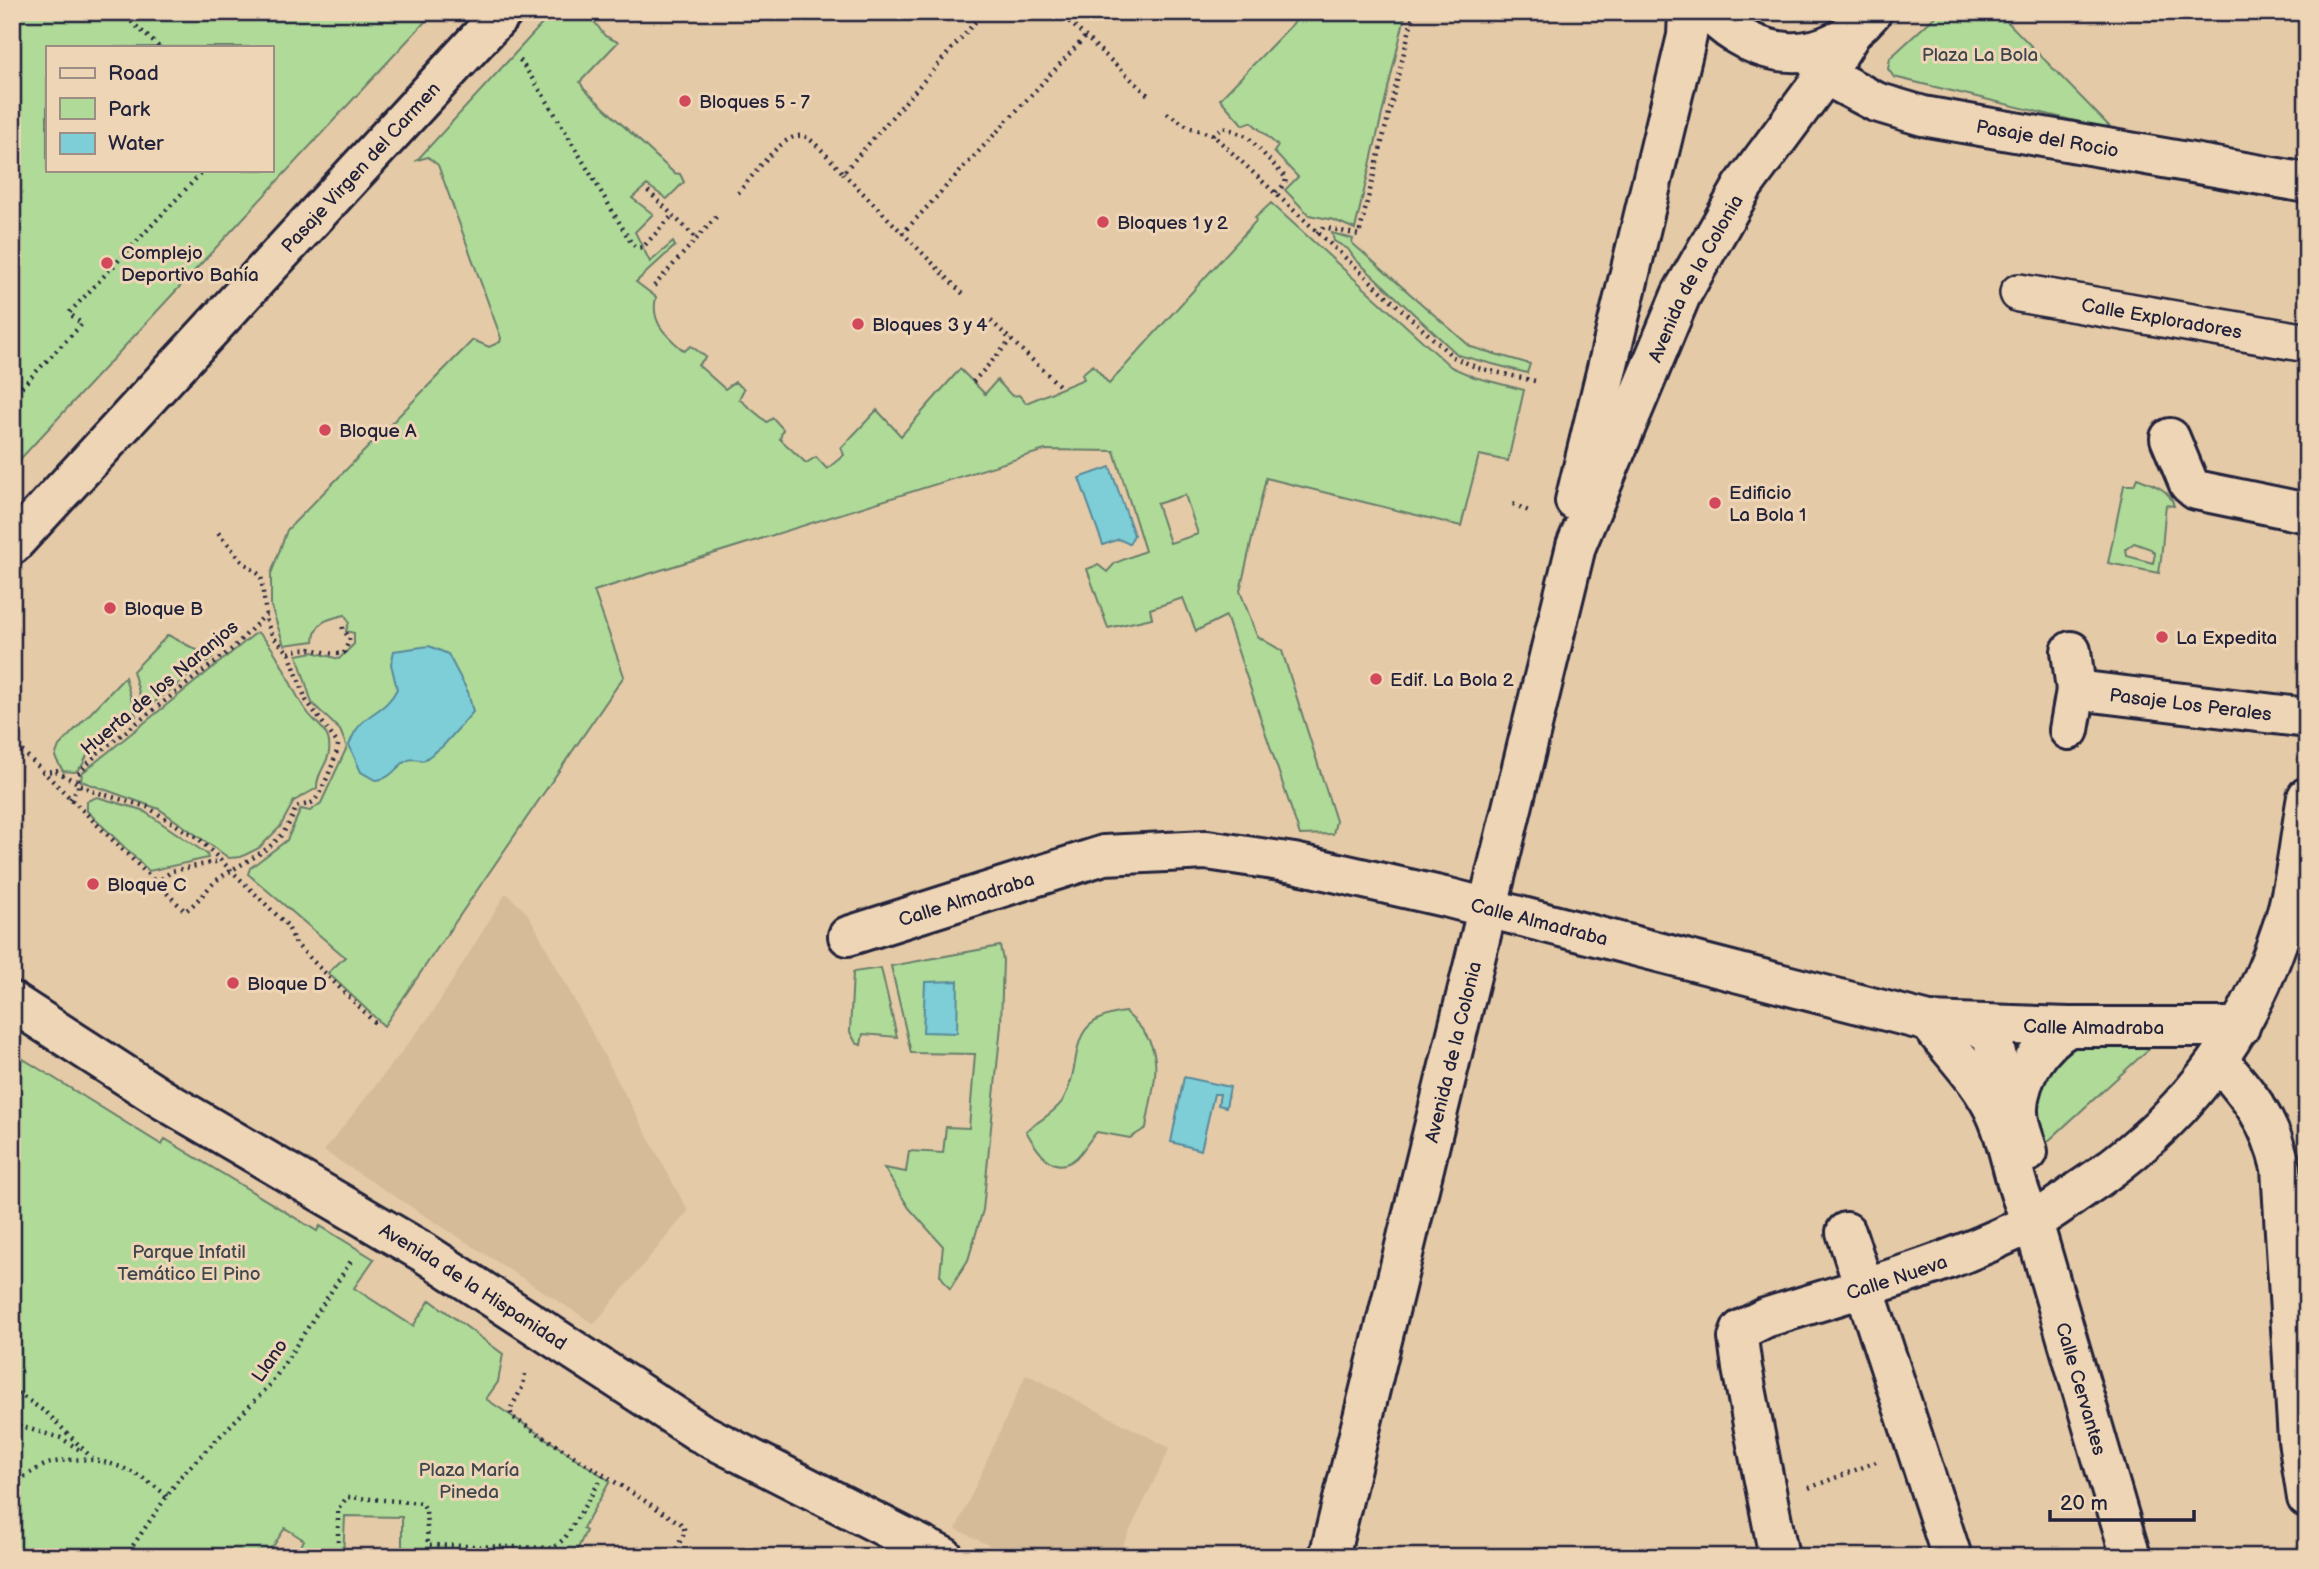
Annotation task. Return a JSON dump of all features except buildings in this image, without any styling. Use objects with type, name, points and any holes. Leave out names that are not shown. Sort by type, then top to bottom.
[{"type":"street","name":"Avenida de la Colonia","points":[[1576,546],[1574,506],[1687,36],[1688,12]]},
{"type":"street","points":[[1709,12],[1729,33],[1761,49],[1817,63]]},
{"type":"street","name":"Avenida de la Colonia","points":[[1329,1557],[1576,546],[1681,295],[1817,63],[1867,18]]},
{"type":"street","name":"Pasaje Virgen del Carmen","points":[[15,546],[497,20]]},
{"type":"street","name":"Pasaje del Rocio","points":[[1817,63],[1876,103],[1923,116],[2307,183]]},
{"type":"street","name":"Calle Exploradores","points":[[2019,293],[2307,343]]},
{"type":"street","points":[[2169,438],[2189,484],[2196,490],[2307,513]]},
{"type":"street","points":[[2069,730],[2076,690],[2071,651]]},
{"type":"street","name":"Pasaje Los Perales","points":[[2076,690],[2307,718]]},
{"type":"street","name":"Calle Nueva","points":[[1779,1557],[1742,1368],[1738,1338],[1741,1330],[1765,1318],[1986,1244],[2033,1222],[2133,1152],[2181,1108],[2219,1061],[2240,1027],[2283,926],[2307,797]]},
{"type":"street","name":"Calle Almadraba","points":[[848,936],[1104,855],[1207,850],[1294,863],[1487,909],[1929,1022],[2069,1027],[2240,1027]]},
{"type":"street","name":"Avenida de la Hispanidad","points":[[12,1002],[162,1099],[423,1252],[699,1432],[941,1556]]},
{"type":"street","name":"Calle Cervantes","points":[[1929,1022],[1981,1089],[1997,1115],[2021,1202],[2033,1222],[2130,1557]]},
{"type":"street","name":"Calle Cervantes","points":[[1976,1024],[1992,1035],[2008,1107],[2020,1126]]},
{"type":"street","name":"Calle Cervantes","points":[[2033,1222],[2038,1198],[2020,1126],[2018,1107],[2022,1089],[2043,1046],[2069,1027]]},
{"type":"street","points":[[2219,1061],[2257,1105],[2276,1147],[2281,1168],[2298,1440],[2307,1498]]},
{"type":"street","points":[[1846,1233],[1952,1557]]},
{"type":"path","points":[[121,12],[158,46]]},
{"type":"path","points":[[843,173],[984,12]]},
{"type":"path","points":[[1059,12],[1148,96]]},
{"type":"path","points":[[1317,233],[1324,227],[1332,227],[1359,235],[1414,12]]},
{"type":"path","points":[[497,20],[632,244],[638,248],[643,247],[673,215]]},
{"type":"path","points":[[902,234],[1085,37]]},
{"type":"path","points":[[1167,113],[1189,128],[1213,135],[1453,357],[1478,368],[1535,381]]},
{"type":"path","points":[[1213,135],[1223,127],[1247,136],[1286,178],[1285,184],[1275,193]]},
{"type":"path","points":[[738,193],[780,144],[797,136],[808,138],[964,296]]},
{"type":"path","points":[[12,397],[82,324],[69,313],[202,172]]},
{"type":"path","points":[[648,191],[698,240]]},
{"type":"path","points":[[654,286],[717,216]]},
{"type":"path","points":[[991,321],[1062,388]]},
{"type":"path","points":[[973,382],[1011,340]]},
{"type":"path","name":"Huerta de los Naranjos","points":[[12,741],[185,911],[231,871],[261,853],[285,833],[296,807],[310,804],[317,797],[338,754],[337,740],[306,700],[289,653],[273,637],[266,614],[261,576],[242,561],[215,529]]},
{"type":"path","name":"Huerta de los Naranjos","points":[[69,799],[78,784],[78,774],[98,753],[233,648],[266,614]]},
{"type":"path","points":[[289,653],[304,647],[333,654],[344,653],[350,638],[343,630],[342,622]]},
{"type":"path","name":"Huerta de los Naranjos","points":[[41,772],[56,771],[78,784],[147,807],[199,839],[287,925],[296,944],[377,1025]]},
{"type":"path","points":[[156,883],[172,871],[221,861]]},
{"type":"path","name":"Llano","points":[[125,1557],[180,1477],[271,1384],[375,1225]]},
{"type":"path","points":[[524,1368],[526,1379],[510,1410],[512,1417],[683,1525],[685,1532],[675,1551],[680,1557]]},
{"type":"path","points":[[12,1389],[48,1414],[92,1458]]},
{"type":"path","points":[[12,1424],[61,1438],[92,1458],[130,1468],[167,1496]]},
{"type":"path","points":[[1767,1497],[1847,1475],[1914,1443]]},
{"type":"path","points":[[12,1484],[49,1463],[92,1458]]},
{"type":"path","points":[[338,1542],[338,1510],[347,1497],[422,1503],[426,1510],[426,1541],[433,1546],[553,1548],[565,1538],[603,1476]]},
{"type":"shaded area","points":[[506,893],[528,914],[688,1211],[594,1324],[324,1151],[433,1012]]},
{"type":"shaded area","points":[[1026,1374],[1170,1448],[1117,1557],[1013,1557],[956,1529]]},
{"type":"green space","name":"Complejo Deportivo Bahía","points":[[12,12],[434,12],[12,468]]},
{"type":"green space","points":[[553,12],[587,12],[605,36],[618,42],[580,82],[584,89],[674,173],[680,174],[684,182],[667,199],[647,185],[632,198],[653,214],[635,232],[650,262],[673,242],[675,246],[636,282],[656,297],[657,321],[671,339],[684,351],[691,346],[706,357],[698,365],[725,389],[735,382],[744,389],[739,399],[767,422],[773,418],[783,429],[780,439],[806,463],[816,457],[827,469],[844,455],[841,448],[877,410],[901,436],[960,369],[985,394],[997,380],[1012,396],[1019,395],[1026,403],[1084,379],[1082,374],[1093,365],[1109,384],[1271,203],[1451,367],[1474,377],[1524,390],[1508,461],[1479,455],[1461,526],[1266,478],[1240,591],[1257,636],[1282,651],[1336,821],[1333,834],[1300,835],[1226,616],[1196,631],[1183,598],[1150,609],[1152,618],[1108,628],[1087,569],[1098,565],[1107,572],[1115,563],[1145,551],[1114,451],[1045,450],[594,591],[624,676],[384,1026],[328,973],[345,957],[248,874],[250,868],[287,840],[301,809],[310,811],[321,803],[347,747],[340,730],[312,703],[297,655],[313,652],[339,659],[354,644],[354,633],[346,631],[349,622],[345,615],[320,625],[314,641],[284,645],[271,606],[271,574],[287,530],[473,340],[489,347],[500,342],[501,338],[438,165],[428,157],[417,160]],"holes":[[[1185,495],[1198,534],[1170,543],[1157,504]]]},
{"type":"green space","points":[[1304,12],[1406,12],[1355,229],[1334,220],[1309,215],[1285,190],[1298,177],[1274,152],[1278,146],[1251,122],[1243,125],[1220,99]]},
{"type":"green space","name":"Plaza La Bola","points":[[1940,12],[1998,12],[2113,130],[1894,77],[1888,69],[1890,58]]},
{"type":"green space","points":[[1332,233],[1353,239],[1352,243],[1471,347],[1530,364],[1527,373],[1458,355],[1355,259],[1348,249],[1334,241]]},
{"type":"green space","points":[[2137,478],[2154,485],[2169,495],[2174,506],[2166,505],[2159,573],[2108,563],[2124,485],[2134,485]],"holes":[[[2134,543],[2151,549],[2155,554],[2153,563],[2127,556],[2126,549]]]},
{"type":"green space","points":[[257,632],[273,650],[301,703],[321,727],[329,743],[317,788],[294,801],[280,827],[259,848],[241,857],[229,858],[159,809],[81,781],[82,773]]},
{"type":"green space","points":[[168,635],[212,658],[144,710],[133,671]]},
{"type":"green space","points":[[125,677],[136,716],[93,743],[82,766],[75,772],[63,771],[55,757],[59,746]]},
{"type":"green space","points":[[97,797],[142,810],[207,854],[208,858],[149,871],[87,811],[87,801]]},
{"type":"green space","points":[[1000,946],[1003,960],[1001,1025],[983,1210],[968,1260],[950,1289],[940,1275],[943,1246],[909,1208],[884,1168],[906,1172],[909,1151],[943,1153],[946,1127],[969,1128],[975,1054],[911,1053],[891,966]]},
{"type":"green space","points":[[881,968],[897,1037],[863,1034],[861,1045],[856,1043],[850,1032],[853,972]]},
{"type":"green space","points":[[1125,1012],[1139,1026],[1154,1052],[1155,1078],[1146,1128],[1130,1138],[1097,1132],[1076,1158],[1060,1165],[1053,1163],[1040,1153],[1026,1131],[1051,1113],[1063,1100],[1070,1085],[1079,1044],[1092,1023],[1105,1016]]},
{"type":"green space","points":[[2147,1042],[2151,1047],[2046,1143],[2040,1145],[2032,1112],[2039,1075],[2074,1045]]},
{"type":"green space","points":[[12,1052],[162,1145],[165,1139],[317,1231],[320,1226],[374,1259],[354,1288],[413,1326],[430,1300],[503,1354],[498,1382],[486,1399],[610,1481],[583,1528],[586,1531],[574,1557],[402,1557],[402,1517],[345,1516],[343,1557],[319,1557],[301,1546],[304,1540],[285,1528],[266,1557],[12,1557]]},
{"type":"water","points":[[1110,467],[1134,535],[1129,544],[1119,539],[1103,545],[1079,478]]},
{"type":"water","points":[[429,646],[448,654],[468,692],[473,712],[443,746],[423,761],[408,760],[389,776],[375,780],[361,772],[349,745],[360,725],[385,704],[397,689],[391,664],[394,651]]},
{"type":"water","points":[[958,981],[957,1033],[923,1032],[925,982]]},
{"type":"water","points":[[1184,1077],[1230,1087],[1226,1107],[1218,1105],[1220,1094],[1214,1094],[1201,1150],[1171,1142]]},
{"type":"place","name":"Bloques 5 - 7","points":[[685,101]]},
{"type":"place","name":"Bloques 1 y 2","points":[[1103,222]]},
{"type":"place","name":"Complejo Deportivo Bahía","points":[[107,263]]},
{"type":"place","name":"Bloques 3 y 4","points":[[858,324]]},
{"type":"place","name":"Bloque A","points":[[325,430]]},
{"type":"place","name":"Edificio La Bola 1","points":[[1715,503]]},
{"type":"place","name":"Bloque B","points":[[110,608]]},
{"type":"place","name":"La Expedita","points":[[2162,637]]},
{"type":"place","name":"Edif. La Bola 2","points":[[1376,679]]},
{"type":"place","name":"Bloque C","points":[[93,884]]},
{"type":"place","name":"Bloque D","points":[[233,983]]},
{"type":"park label","name":"Parque Infatil Temático El Pino","points":[[189,1262]]},
{"type":"park label","name":"Plaza María Pineda","points":[[469,1480]]}]
